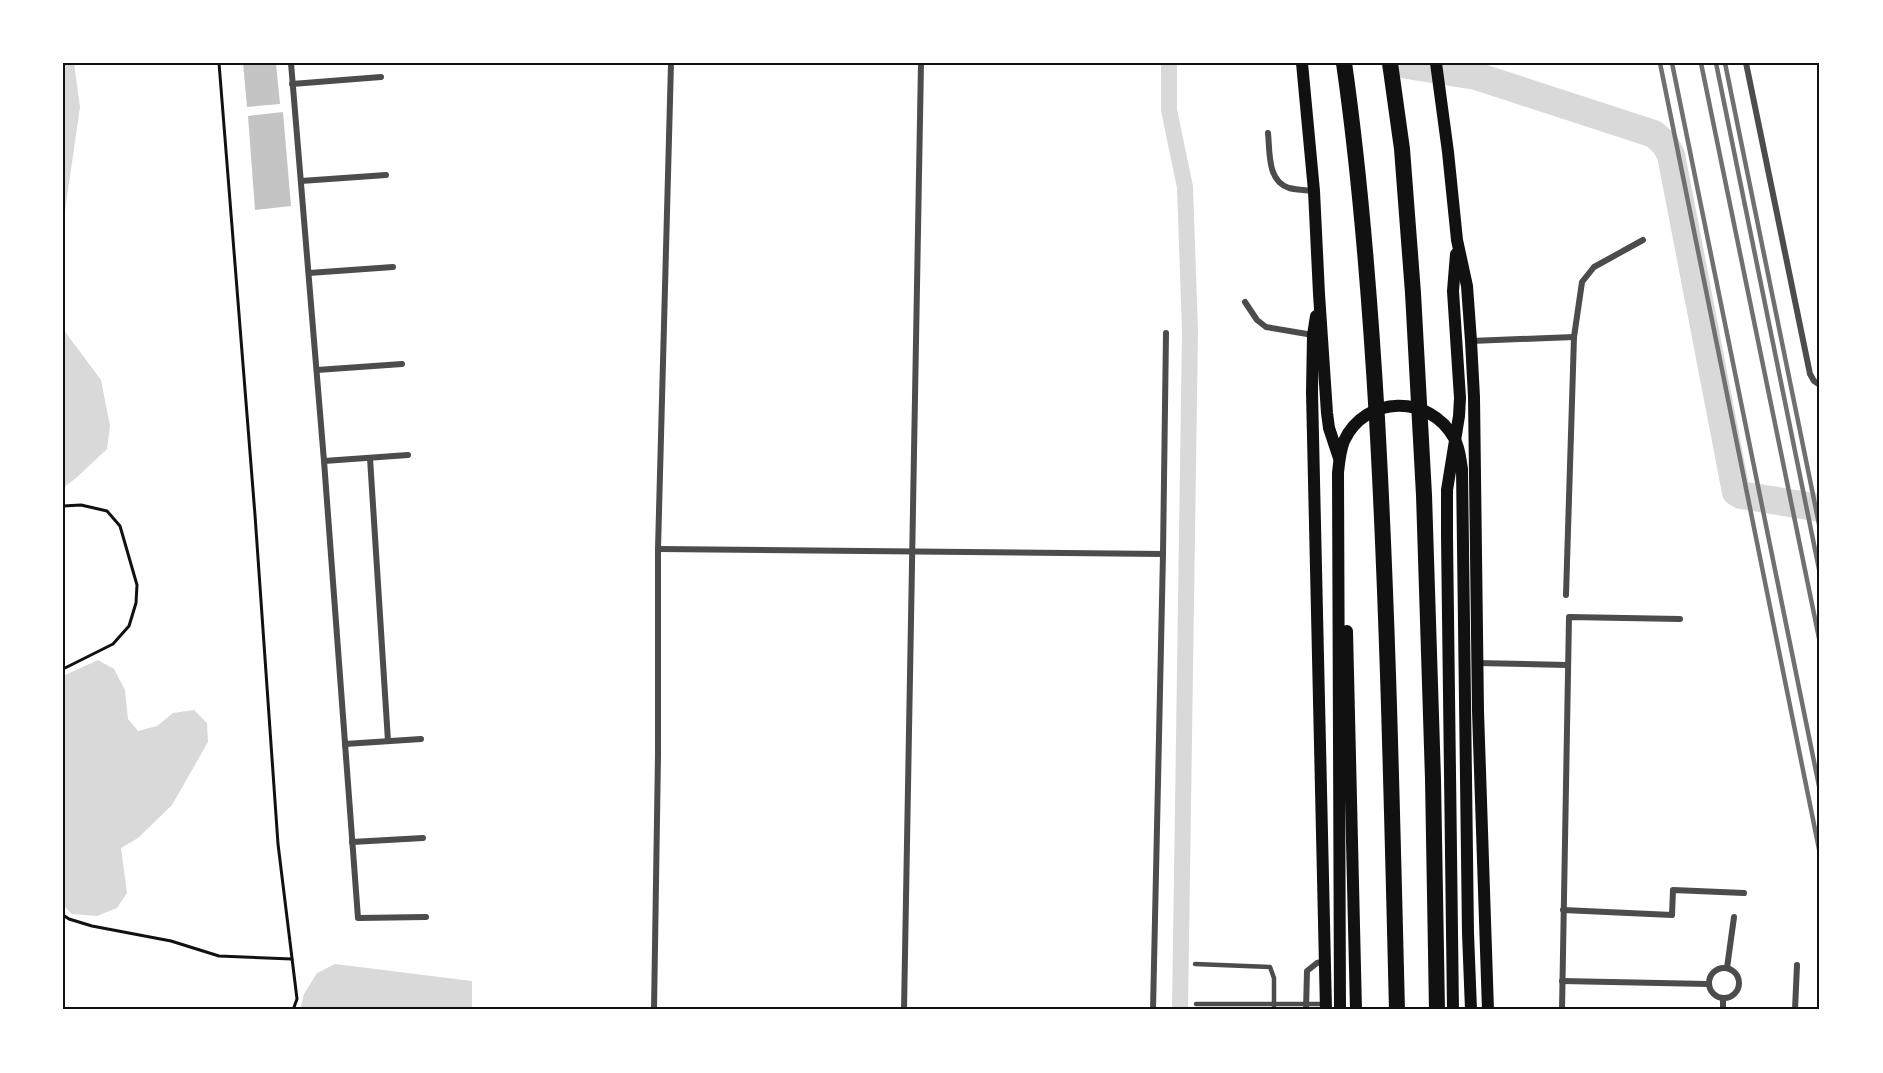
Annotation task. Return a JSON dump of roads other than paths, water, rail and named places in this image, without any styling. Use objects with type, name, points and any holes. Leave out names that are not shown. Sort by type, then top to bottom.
[{"type":"highway","points":[[1344,63],[1355,138],[1370,312],[1382,519],[1397,1010]]},
{"type":"highway","points":[[1390,63],[1402,149],[1413,293],[1424,495],[1433,779],[1437,1010]]},
{"type":"main road","points":[[1302,63],[1314,191],[1329,428],[1343,474],[1356,1010]]},
{"type":"main road","points":[[1436,63],[1457,240],[1467,286],[1471,341],[1474,397],[1477,663],[1488,1010]]},
{"type":"main road","points":[[1453,1010],[1447,536],[1448,490],[1460,416],[1453,291],[1457,240]]},
{"type":"main road","points":[[1319,294],[1313,335],[1312,392],[1326,1007]]},
{"type":"main road","points":[[1340,1010],[1338,499],[1340,455],[1352,427],[1362,418],[1379,409],[1402,405],[1431,414],[1454,437],[1460,451],[1471,1010]]},
{"type":"street","points":[[291,63],[317,370],[358,918],[426,917]]},
{"type":"street","points":[[654,1010],[658,549],[670,63]]},
{"type":"street","points":[[904,1010],[921,63]]},
{"type":"street","points":[[1746,63],[1810,374],[1820,385]]},
{"type":"street","points":[[292,84],[381,77]]},
{"type":"street","points":[[1268,133],[1270,161],[1274,176],[1288,188],[1314,191]]},
{"type":"street","points":[[301,181],[386,175]]},
{"type":"street","points":[[1566,595],[1574,337],[1582,282],[1594,267],[1643,240]]},
{"type":"street","points":[[309,273],[393,267]]},
{"type":"street","points":[[1245,302],[1257,320],[1266,327],[1313,335]]},
{"type":"street","points":[[1153,1010],[1166,333]]},
{"type":"street","points":[[1471,341],[1574,337]]},
{"type":"street","points":[[317,370],[402,364]]},
{"type":"street","points":[[324,461],[408,455]]},
{"type":"street","points":[[370,458],[388,741]]},
{"type":"street","points":[[658,549],[1163,554]]},
{"type":"street","points":[[1562,1010],[1569,617],[1680,619]]},
{"type":"street","points":[[1477,663],[1567,665]]},
{"type":"street","points":[[345,744],[421,739]]},
{"type":"street","points":[[352,842],[423,838]]},
{"type":"street","points":[[1563,910],[1672,915],[1673,890],[1744,893]]},
{"type":"street","points":[[1727,968],[1734,917]]},
{"type":"street","points":[[1306,1007],[1307,971],[1317,963],[1325,961]]},
{"type":"street","points":[[1794,1010],[1797,964]]},
{"type":"street","points":[[1720,968],[1727,968],[1737,976],[1739,982],[1735,994],[1723,999],[1710,991],[1708,984],[1713,972],[1720,968]]},
{"type":"street","points":[[1562,981],[1708,984]]},
{"type":"street","points":[[1723,999],[1723,1010]]},
{"type":"lane","points":[[1195,964],[1270,967],[1274,978],[1274,1010]]},
{"type":"lane","points":[[1196,1004],[1274,1003],[1326,1007]]},
{"type":"waterway","points":[[1169,63],[1169,110],[1185,187],[1190,331],[1180,1010]]},
{"type":"waterway","points":[[1395,63],[1476,76],[1654,134],[1665,144],[1671,155],[1736,492],[1741,495],[1820,508]]},
{"type":"railway","points":[[1660,63],[1820,854]]},
{"type":"railway","points":[[1672,63],[1820,791]]},
{"type":"railway","points":[[1701,63],[1820,643]]},
{"type":"railway","points":[[1716,63],[1820,574]]},
{"type":"railway","points":[[1725,63],[1820,529]]}]
